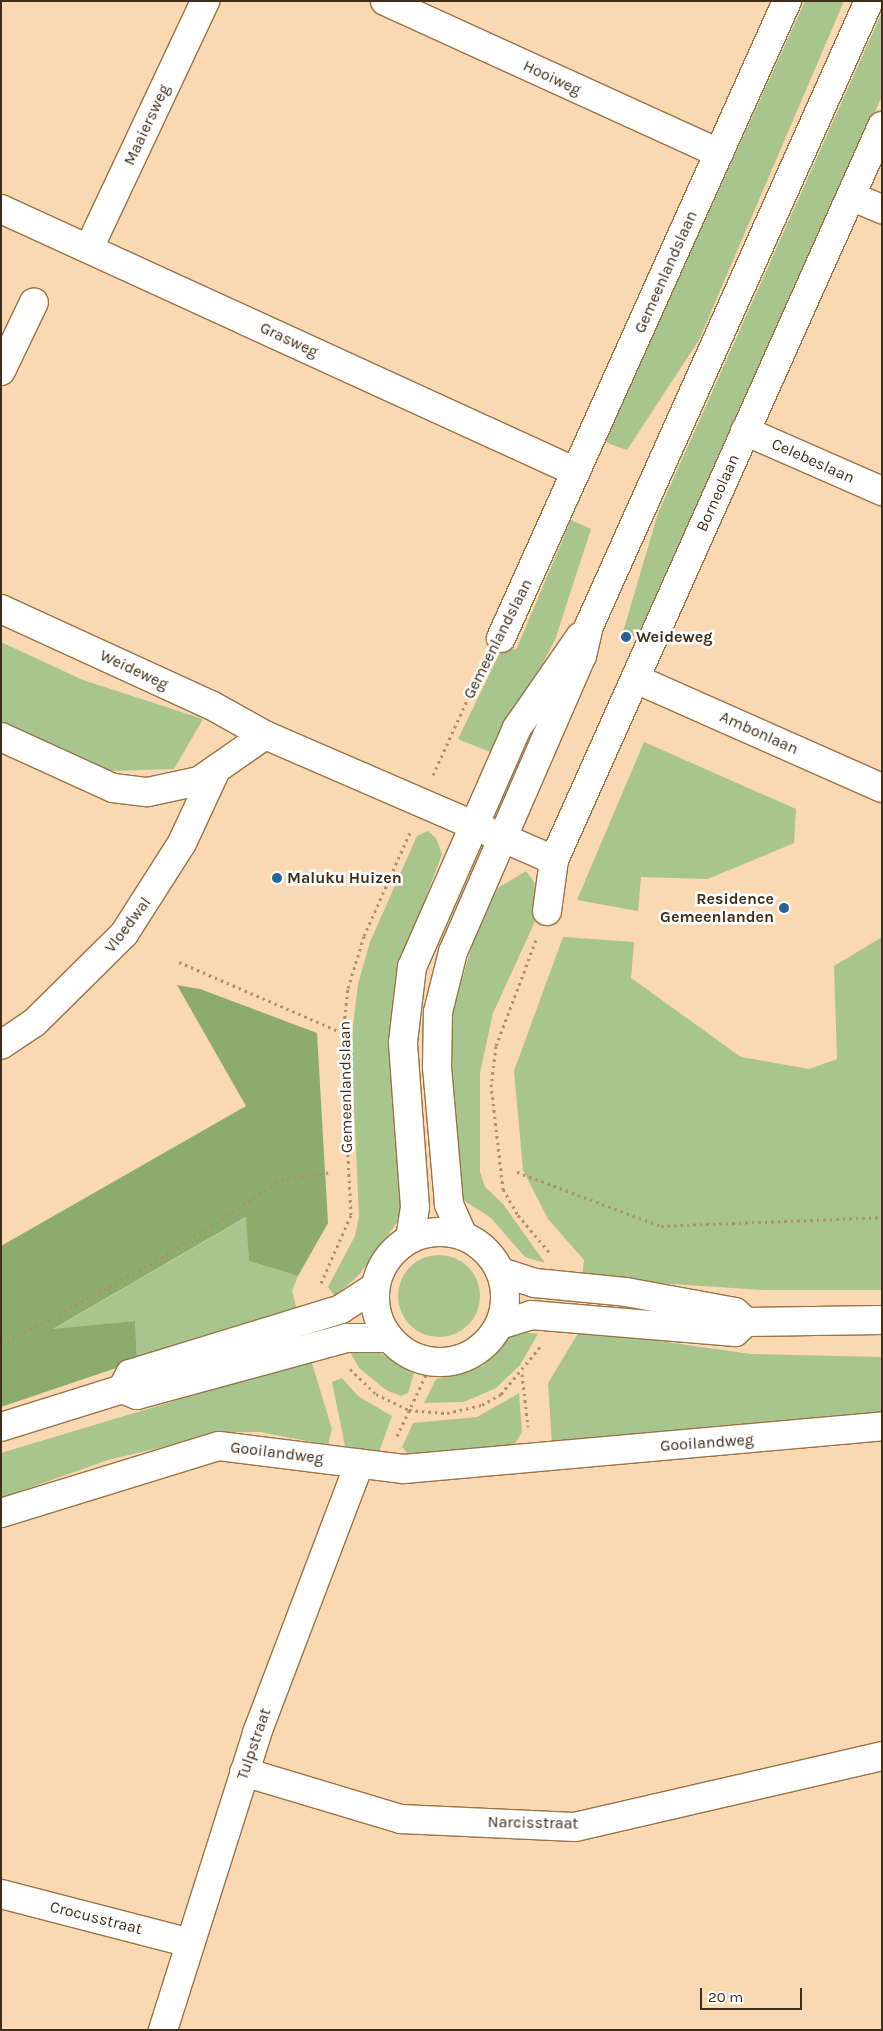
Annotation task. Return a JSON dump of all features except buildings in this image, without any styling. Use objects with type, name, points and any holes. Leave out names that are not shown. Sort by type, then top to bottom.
[{"type":"street","name":"Maaiersweg","points":[[89,248],[205,1]]},
{"type":"street","name":"Hooiweg","points":[[385,1],[719,153]]},
{"type":"street","name":"Gemeenlandslaan","points":[[501,638],[787,1]]},
{"type":"street","points":[[463,1236],[449,1204],[437,1029],[453,952],[582,656],[589,626],[869,1]]},
{"type":"street","name":"Borneolaan","points":[[547,911],[554,860],[882,126]]},
{"type":"street","points":[[851,196],[882,209]]},
{"type":"street","name":"Grasweg","points":[[1,209],[576,472]]},
{"type":"street","points":[[1,371],[34,302]]},
{"type":"street","name":"Celebeslaan","points":[[745,431],[882,491]]},
{"type":"street","name":"Weideweg","points":[[1,609],[211,705],[265,735],[502,839]]},
{"type":"street","points":[[410,1239],[415,1207],[403,1042],[406,991],[419,945],[517,728],[589,626]]},
{"type":"street","name":"Ambonlaan","points":[[636,679],[882,788]]},
{"type":"street","points":[[1,737],[113,788],[165,790],[215,772],[265,735]]},
{"type":"street","name":"Vloedwal","points":[[1,1045],[34,1023],[124,934],[177,851],[215,772]]},
{"type":"street","points":[[502,839],[554,860]]},
{"type":"street","points":[[499,1325],[506,1298],[500,1272],[482,1246],[463,1236],[436,1232],[410,1239],[391,1254],[375,1287],[377,1314],[389,1338],[408,1354],[432,1362],[471,1354],[499,1325],[531,1315],[735,1332],[746,1322],[882,1320]]},
{"type":"street","points":[[500,1272],[534,1283],[626,1292],[735,1312],[746,1322]]},
{"type":"street","points":[[122,1389],[130,1374],[341,1309],[375,1287]]},
{"type":"street","points":[[1,1426],[122,1389],[137,1395],[347,1338],[389,1338]]},
{"type":"street","name":"Gooilandweg","points":[[1,1513],[219,1446],[257,1448],[359,1464],[411,1469],[882,1426]]},
{"type":"street","name":"Tulpstraat","points":[[163,2030],[244,1772],[359,1464]]},
{"type":"street","name":"Narcisstraat","points":[[244,1772],[401,1819],[575,1827],[882,1756]]},
{"type":"street","name":"Crocusstraat","points":[[1,1894],[190,1943]]},
{"type":"path","name":"Gemeenlandslaan","points":[[322,1292],[322,1278],[344,1239],[351,1215],[343,1033],[358,954],[420,804],[494,642],[501,638]]},
{"type":"path","points":[[547,911],[500,1034],[491,1077],[503,1189],[518,1216],[552,1257]]},
{"type":"path","points":[[179,962],[343,1033]]},
{"type":"path","points":[[1,1345],[161,1258],[281,1180],[331,1172]]},
{"type":"path","points":[[517,1172],[660,1226],[882,1217]]},
{"type":"path","points":[[345,1364],[376,1394],[409,1410],[447,1413],[482,1405],[522,1373],[544,1341]]},
{"type":"path","points":[[409,1410],[432,1362]]},
{"type":"path","points":[[522,1373],[532,1457]]},
{"type":"green space","points":[[805,1],[844,1],[699,340],[627,450],[610,444],[605,441]]},
{"type":"green space","points":[[882,12],[882,96],[641,639],[623,632],[658,513]]},
{"type":"green space","points":[[571,520],[591,529],[555,640],[495,754],[458,739],[503,646],[516,650]]},
{"type":"green space","points":[[1,642],[83,680],[203,719],[174,769],[109,771],[1,727]]},
{"type":"green space","points":[[644,742],[796,809],[794,843],[708,879],[641,877],[638,911],[577,900]]},
{"type":"green space","points":[[428,831],[436,838],[442,854],[407,948],[404,1213],[358,1276],[335,1296],[328,1287],[355,1236],[359,1216],[351,1042],[358,984],[370,942],[417,836]]},
{"type":"green space","points":[[526,871],[534,882],[538,915],[493,1013],[480,1073],[480,1172],[485,1187],[503,1204],[545,1263],[525,1257],[491,1218],[457,1196],[451,1076],[450,1022],[477,927],[498,888]]},
{"type":"green space","points":[[563,937],[634,942],[631,978],[741,1057],[809,1069],[837,1059],[834,966],[882,937],[882,1290],[763,1290],[582,1278],[584,1260],[548,1219],[523,1170],[514,1071]]},
{"type":"green space","points":[[177,985],[200,989],[317,1033],[328,1223],[298,1276],[249,1261],[246,1217],[53,1329],[135,1321],[137,1361],[1,1407],[1,1246],[246,1106]]},
{"type":"green space","points":[[247,1217],[249,1261],[298,1276],[292,1291],[297,1310],[137,1361],[135,1321],[52,1330]]},
{"type":"green space","points":[[431,1255],[447,1255],[462,1262],[473,1273],[480,1288],[477,1312],[468,1325],[447,1337],[431,1337],[416,1330],[405,1319],[398,1304],[398,1288],[405,1273],[416,1262]]},
{"type":"green space","points":[[580,1330],[751,1354],[882,1357],[882,1412],[552,1445],[548,1383]]},
{"type":"green space","points":[[514,1331],[538,1334],[520,1365],[496,1388],[464,1402],[424,1403],[436,1379],[483,1366]]},
{"type":"green space","points":[[361,1349],[380,1353],[414,1373],[408,1393],[401,1396],[386,1390],[359,1368],[349,1350]]},
{"type":"green space","points":[[311,1360],[332,1429],[328,1445],[260,1432],[226,1432],[108,1460],[1,1498],[1,1453]]},
{"type":"green space","points":[[342,1378],[358,1396],[392,1416],[379,1452],[345,1446],[332,1382]]},
{"type":"green space","points":[[519,1393],[522,1432],[512,1449],[408,1454],[402,1447],[413,1423],[477,1417]]},
{"type":"place","name":"Weideweg","points":[[626,637]]},
{"type":"place","name":"Maluku Huizen","points":[[277,878]]},
{"type":"place","name":"Residence Gemeenlanden","points":[[784,908]]}]
